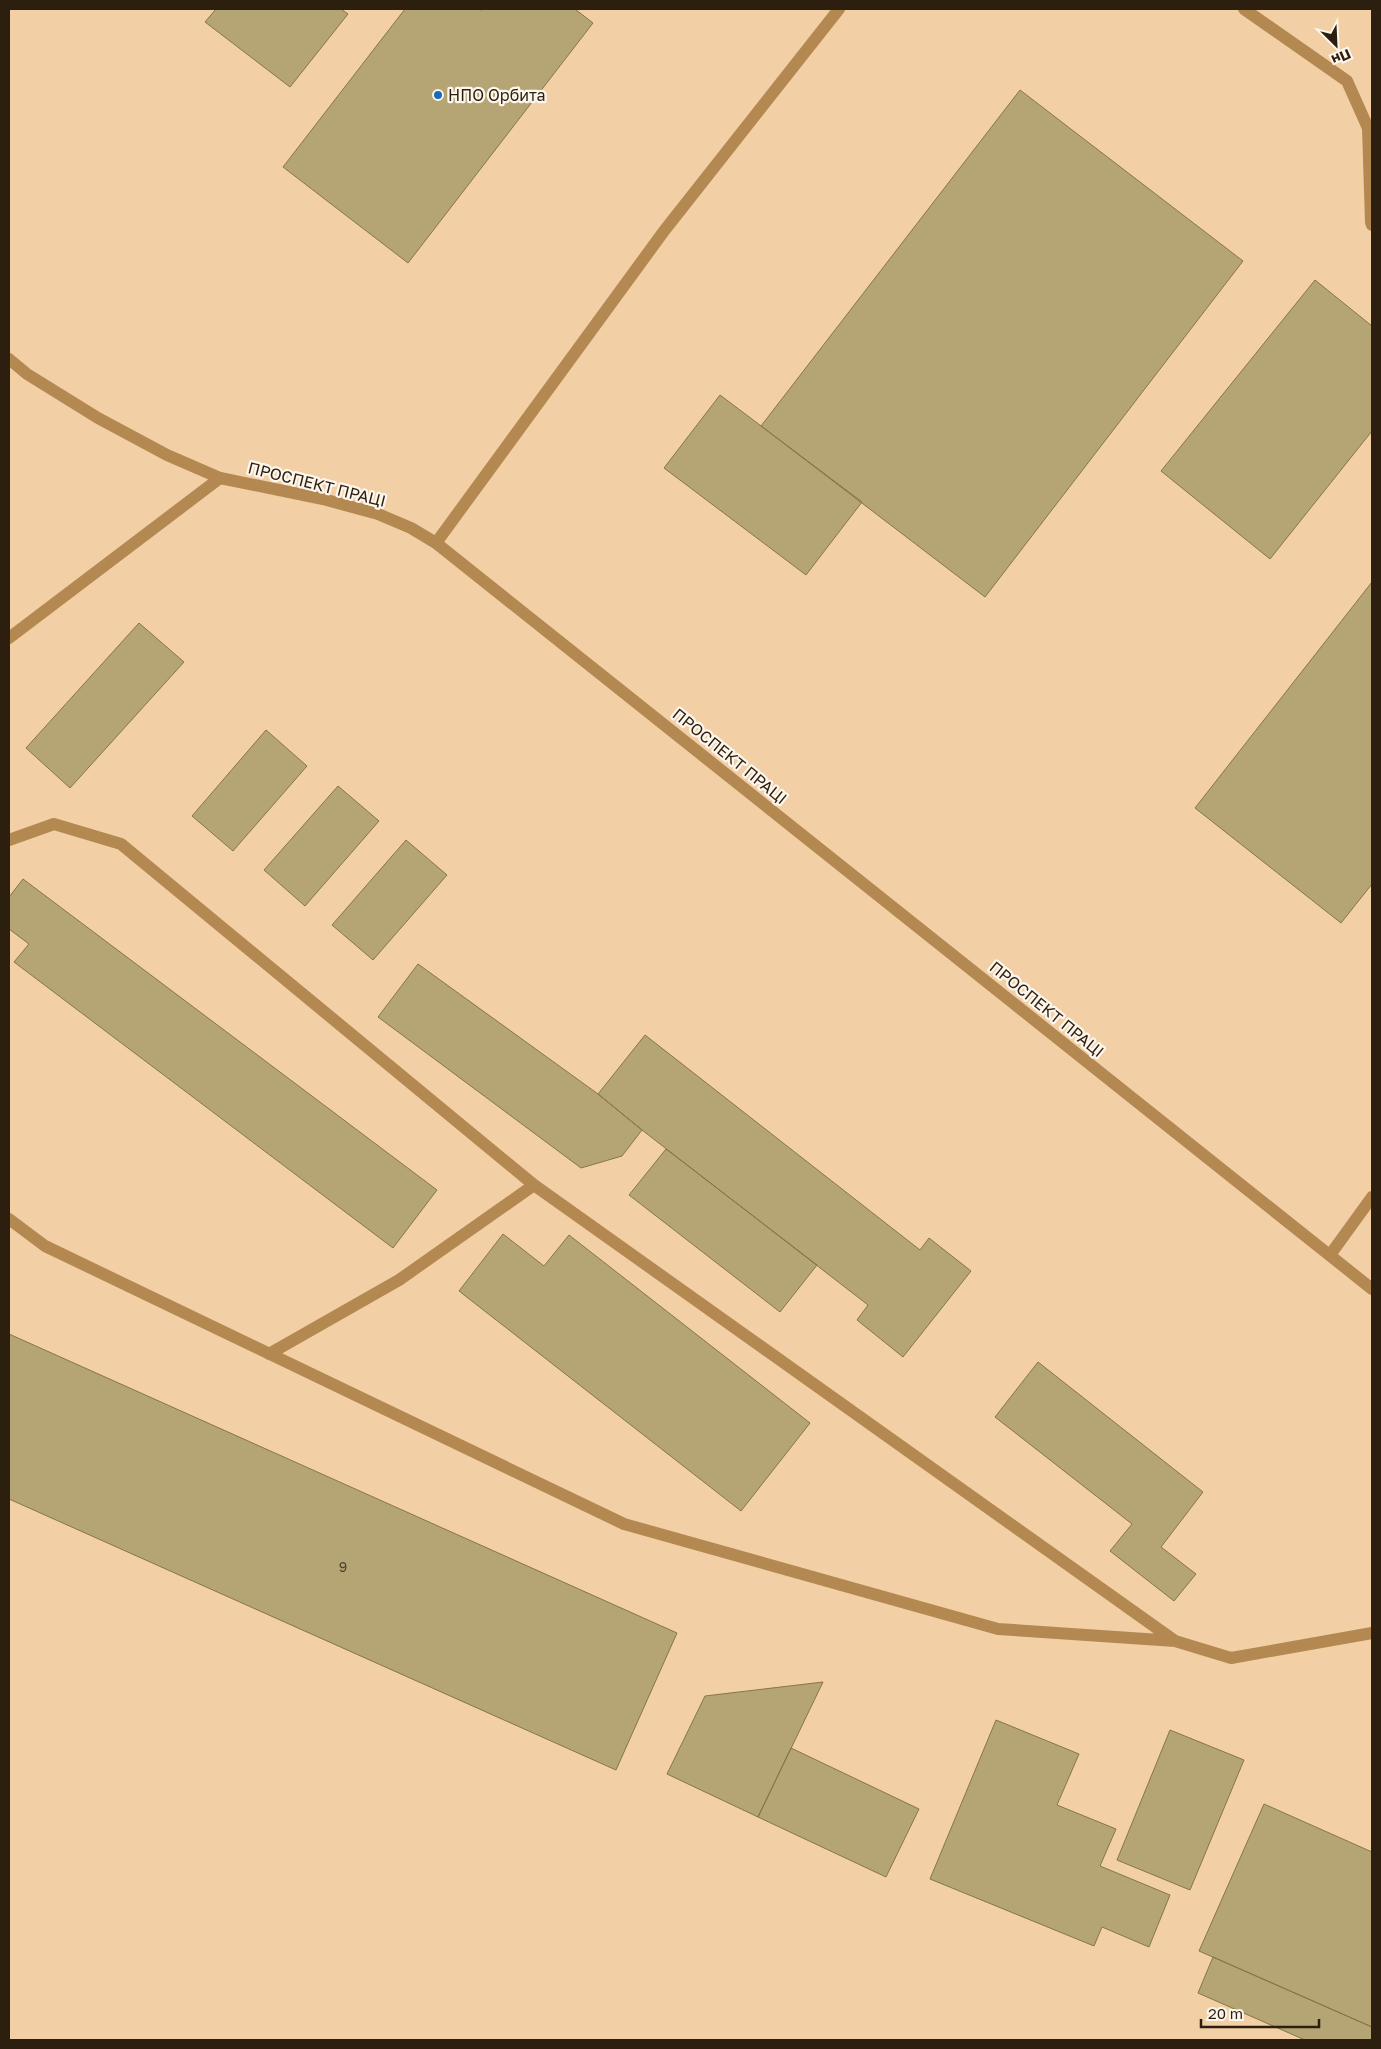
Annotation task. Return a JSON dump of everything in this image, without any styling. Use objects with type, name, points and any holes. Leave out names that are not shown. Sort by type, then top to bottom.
[{"type":"street","points":[[436,543],[664,231],[839,9]]},
{"type":"street","points":[[1244,9],[1347,81],[1368,128],[1370,222],[1372,225]]},
{"type":"street","name":"ПРОСПЕКТ ПРАЦІ","points":[[9,359],[27,374],[98,418],[167,456],[220,478],[323,499],[378,514],[411,528],[436,543],[1372,1288]]},
{"type":"street","points":[[9,638],[220,478]]},
{"type":"street","points":[[9,840],[54,824],[121,844],[534,1185],[1175,1641]]},
{"type":"street","points":[[269,1354],[399,1280],[534,1185]]},
{"type":"street","points":[[1330,1255],[1372,1197]]},
{"type":"street","points":[[9,1219],[45,1246],[624,1524],[998,1629],[1175,1641],[1231,1658],[1372,1633]]},
{"type":"building","points":[[216,9],[341,9],[348,14],[290,87],[205,22]]},
{"type":"building","name":"НПО Орбита","points":[[405,9],[575,9],[593,23],[408,263],[283,167]]},
{"type":"building","points":[[1020,90],[1243,261],[985,597],[761,426]]},
{"type":"building","points":[[1315,280],[1372,326],[1372,431],[1270,559],[1161,471]]},
{"type":"building","points":[[720,395],[862,502],[806,575],[664,468]]},
{"type":"building","points":[[1372,582],[1372,884],[1341,923],[1195,808]]},
{"type":"building","points":[[139,623],[184,662],[70,788],[26,748]]},
{"type":"building","points":[[266,730],[307,766],[233,851],[192,816]]},
{"type":"building","points":[[338,786],[379,821],[305,906],[264,870]]},
{"type":"building","points":[[406,840],[447,875],[373,960],[332,925]]},
{"type":"building","points":[[23,879],[437,1190],[393,1248],[14,962],[29,944],[9,929],[9,897]]},
{"type":"building","points":[[418,964],[598,1094],[642,1130],[622,1156],[581,1168],[378,1017]]},
{"type":"building","points":[[645,1035],[920,1250],[929,1238],[971,1271],[903,1357],[857,1320],[868,1305],[598,1094]]},
{"type":"building","points":[[666,1149],[817,1265],[780,1312],[629,1195]]},
{"type":"building","points":[[503,1234],[544,1266],[569,1235],[810,1423],[741,1511],[459,1291]]},
{"type":"building","points":[[9,1334],[677,1633],[616,1770],[9,1499]]},
{"type":"building","points":[[1038,1362],[1203,1492],[1161,1547],[1196,1574],[1174,1601],[1110,1551],[1132,1524],[995,1417]]},
{"type":"building","points":[[823,1682],[758,1817],[667,1774],[705,1696]]},
{"type":"building","points":[[996,1720],[1079,1754],[1057,1805],[1116,1829],[1100,1866],[1170,1895],[1149,1947],[1102,1927],[1094,1946],[930,1879]]},
{"type":"building","points":[[1170,1730],[1244,1760],[1190,1890],[1117,1860]]},
{"type":"building","points":[[791,1748],[919,1809],[886,1877],[758,1817]]},
{"type":"building","points":[[1264,1804],[1372,1852],[1372,2027],[1199,1951]]},
{"type":"building","points":[[1213,1957],[1372,2027],[1372,2040],[1305,2040],[1198,1993]]},
{"type":"place","name":"НПО Орбита","points":[[438,95]]}]
